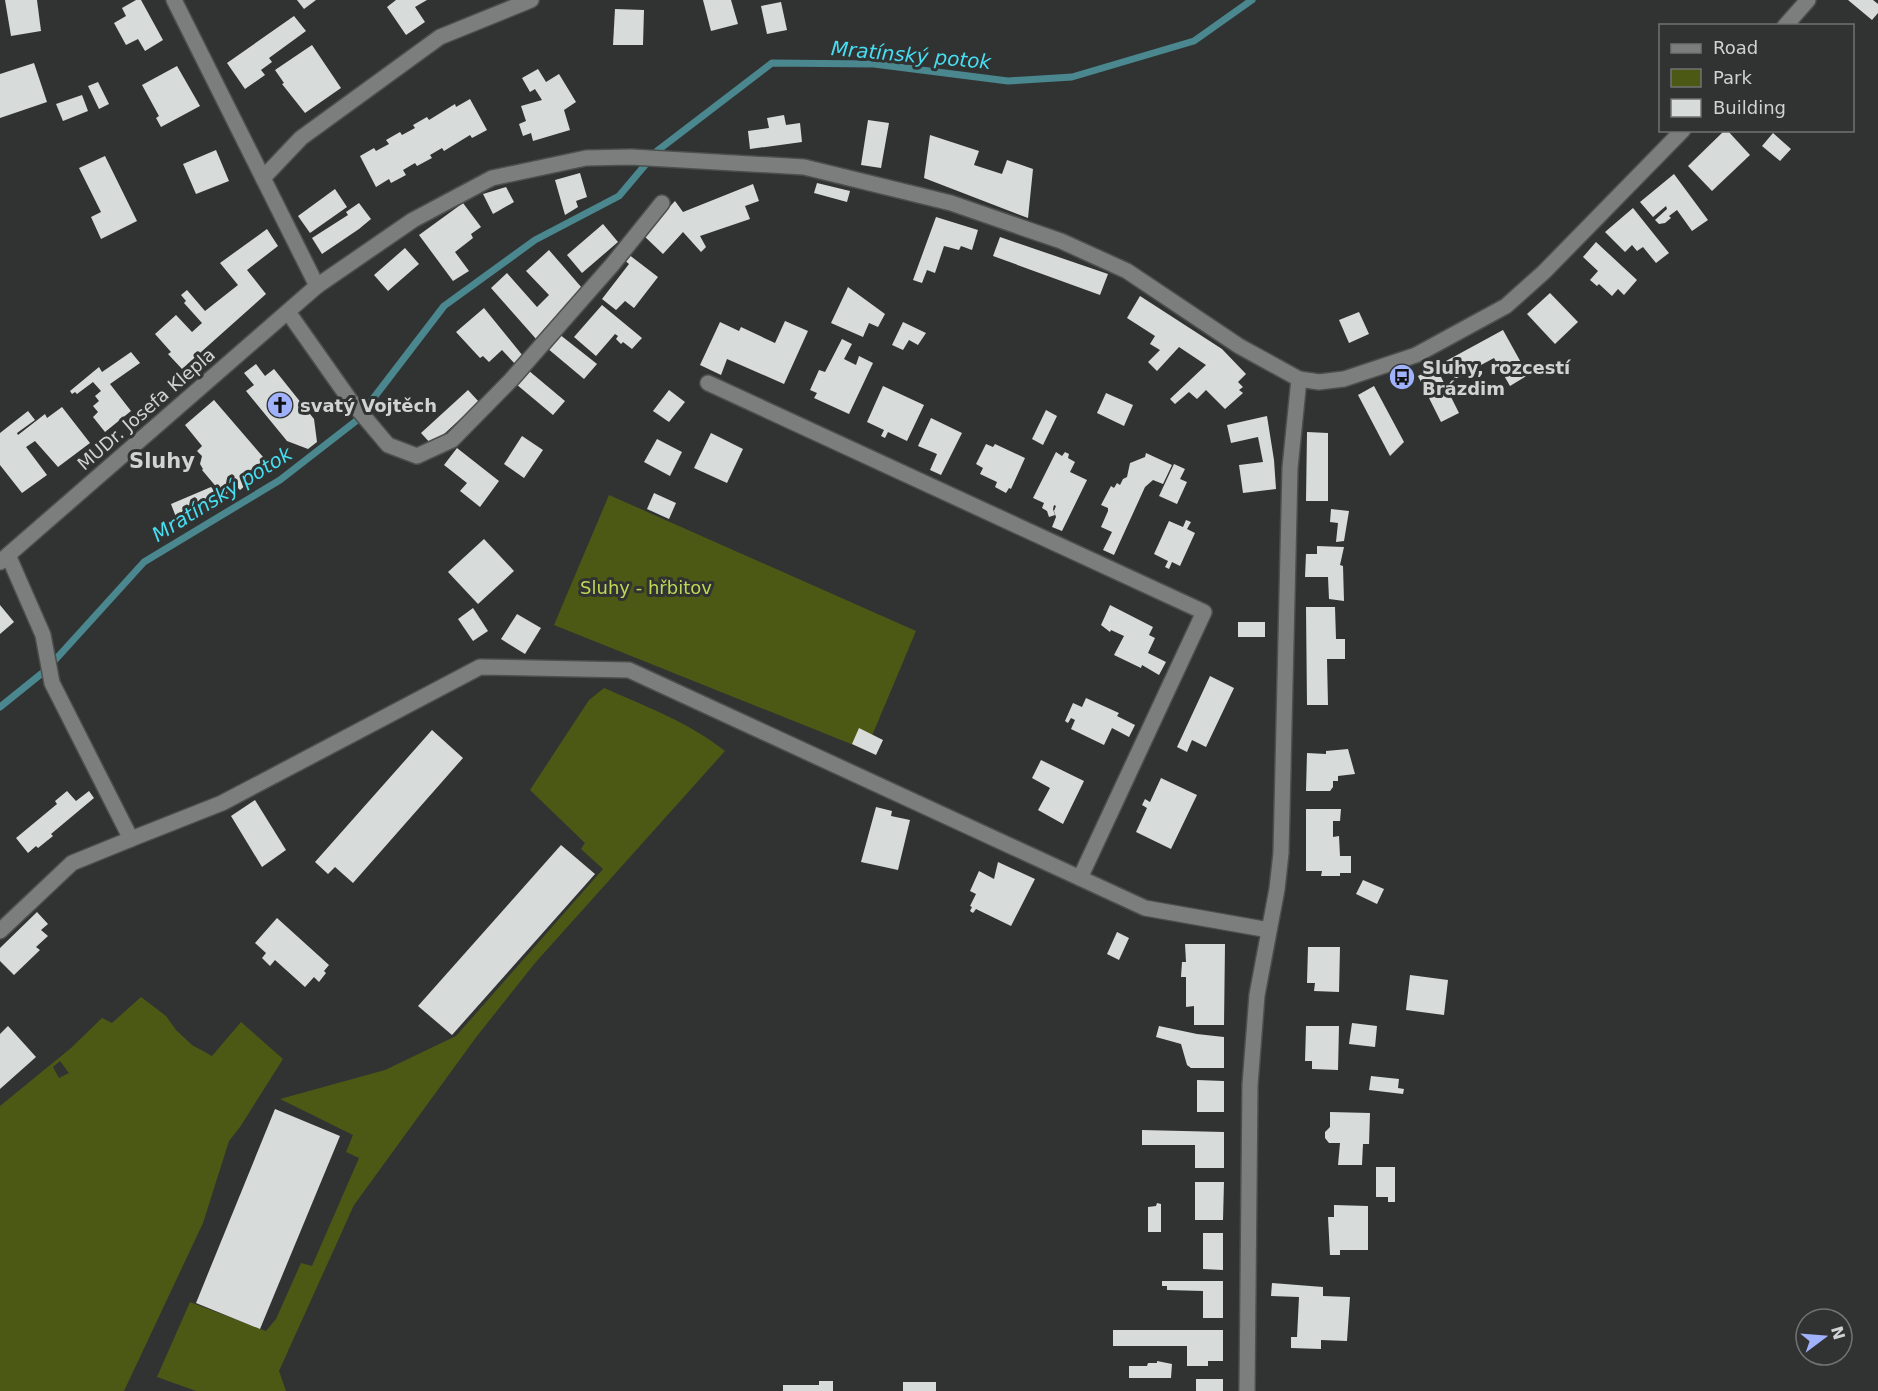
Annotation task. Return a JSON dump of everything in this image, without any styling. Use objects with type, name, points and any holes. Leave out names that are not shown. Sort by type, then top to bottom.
[{"type":"street","points":[[174,0],[317,286]]},
{"type":"street","points":[[263,178],[302,138],[440,37],[531,0]]},
{"type":"street","points":[[1787,24],[1808,0]]},
{"type":"street","points":[[1247,1391],[1250,1085],[1257,995],[1281,853],[1290,468],[1299,379],[1319,382],[1344,379],[1416,355],[1506,306],[1544,272],[1681,132]]},
{"type":"street","name":"MUDr. Josefa Klepla","points":[[4,558],[317,286],[413,220],[492,178],[586,158],[631,157],[804,167],[951,203],[1061,241],[1126,271],[1239,346],[1299,379]]},
{"type":"street","points":[[288,312],[350,400],[388,445],[417,456],[452,440],[511,380],[612,265],[662,203]]},
{"type":"street","points":[[708,383],[1204,612],[1080,878]]},
{"type":"street","points":[[4,558],[43,635],[52,683],[131,839]]},
{"type":"street","points":[[0,931],[72,863],[222,803],[480,667],[628,670],[1145,908],[1269,930]]},
{"type":"green space","name":"Sluhy - hřbitov","points":[[609,495],[916,631],[866,750],[554,625]]},
{"type":"green space","points":[[604,688],[682,724],[725,751],[535,963],[477,1036],[354,1205],[279,1371],[286,1391],[196,1391],[157,1377],[190,1302],[266,1331],[276,1319],[301,1263],[312,1266],[359,1158],[346,1152],[353,1135],[280,1099],[385,1070],[456,1036],[603,869],[581,849],[585,843],[530,790],[589,700]]},
{"type":"green space","points":[[141,997],[166,1016],[176,1030],[192,1045],[212,1056],[241,1022],[283,1059],[229,1141],[203,1223],[124,1391],[0,1391],[0,1106],[71,1048],[102,1018],[112,1023]],"holes":[[[60,1061],[69,1073],[59,1078],[53,1067]]]},
{"type":"building","points":[[5,0],[37,0],[41,31],[11,36]]},
{"type":"building","points":[[136,0],[141,0],[163,40],[145,51],[138,39],[126,45],[114,23],[126,16],[122,8]]},
{"type":"building","points":[[297,0],[316,0],[304,9]]},
{"type":"building","points":[[396,0],[427,0],[415,7],[425,22],[406,35],[387,7]]},
{"type":"building","points":[[703,0],[731,0],[738,24],[711,31]]},
{"type":"building","points":[[1848,0],[1873,0],[1878,4],[1878,13],[1872,20]]},
{"type":"building","points":[[781,2],[787,30],[767,34],[761,6]]},
{"type":"building","points":[[615,9],[644,10],[643,45],[613,45]]},
{"type":"building","points":[[294,16],[306,31],[269,58],[272,62],[261,70],[265,75],[245,89],[227,63]]},
{"type":"building","points":[[312,45],[341,88],[305,113],[282,84],[284,83],[275,70]]},
{"type":"building","points":[[34,63],[47,102],[0,118],[0,74]]},
{"type":"building","points":[[177,66],[200,106],[161,127],[156,118],[159,116],[142,85]]},
{"type":"building","points":[[538,69],[546,82],[559,74],[576,102],[564,110],[570,130],[533,141],[531,133],[523,136],[519,124],[526,121],[521,106],[542,100],[535,89],[530,92],[522,78]]},
{"type":"building","points":[[98,82],[109,104],[99,109],[88,86]]},
{"type":"building","points":[[82,95],[88,111],[63,121],[56,104]]},
{"type":"building","points":[[470,99],[487,130],[472,138],[470,135],[444,151],[442,148],[430,155],[432,158],[417,166],[415,163],[403,170],[406,175],[391,183],[389,179],[376,187],[360,156],[374,148],[376,151],[389,144],[386,140],[400,132],[402,135],[415,128],[413,125],[427,117],[429,120],[455,104],[456,107]]},
{"type":"building","points":[[784,115],[786,125],[800,123],[802,142],[750,149],[748,131],[769,128],[767,118]]},
{"type":"building","points":[[868,120],[889,123],[881,168],[861,165]]},
{"type":"building","points":[[1723,132],[1729,132],[1750,155],[1712,191],[1688,166]]},
{"type":"building","points":[[1773,133],[1791,149],[1780,161],[1762,146]]},
{"type":"building","points":[[930,135],[979,151],[974,165],[1002,174],[1007,160],[1033,169],[1028,218],[924,178]]},
{"type":"building","points":[[216,150],[229,181],[196,194],[183,164]]},
{"type":"building","points":[[105,156],[137,221],[101,239],[91,217],[101,212],[79,168]]},
{"type":"building","points":[[580,173],[587,197],[576,201],[578,207],[565,215],[555,180]]},
{"type":"building","points":[[1674,174],[1708,220],[1692,231],[1677,210],[1669,216],[1671,218],[1665,223],[1659,224],[1655,220],[1667,209],[1666,206],[1653,217],[1640,202]]},
{"type":"building","points":[[817,183],[850,191],[847,202],[814,193]]},
{"type":"building","points":[[753,184],[759,201],[745,206],[750,219],[700,236],[706,247],[701,252],[683,232],[663,254],[643,235],[675,201],[683,212]]},
{"type":"building","points":[[506,187],[514,202],[493,214],[483,194]]},
{"type":"building","points":[[335,189],[347,207],[310,233],[298,216]]},
{"type":"building","points":[[359,203],[371,219],[322,254],[312,238],[348,215],[346,212]]},
{"type":"building","points":[[463,203],[481,227],[471,234],[473,238],[455,252],[469,271],[453,281],[419,235]]},
{"type":"building","points":[[1633,208],[1669,253],[1656,263],[1643,247],[1637,251],[1632,245],[1625,252],[1605,232]]},
{"type":"building","points":[[936,217],[978,230],[972,250],[961,246],[959,250],[944,246],[935,273],[927,270],[922,283],[913,280]]},
{"type":"building","points":[[603,224],[618,242],[582,273],[567,255]]},
{"type":"building","points":[[267,229],[278,246],[247,270],[266,294],[182,369],[168,354],[171,352],[155,334],[176,315],[192,332],[202,323],[184,303],[186,301],[181,295],[187,290],[205,311],[238,285],[220,263]]},
{"type":"building","points":[[1000,237],[1108,274],[1100,295],[993,256]]},
{"type":"building","points":[[1596,242],[1637,280],[1624,295],[1618,289],[1612,296],[1599,284],[1597,286],[1590,280],[1598,271],[1583,257]]},
{"type":"building","points":[[405,248],[419,264],[388,291],[374,275]]},
{"type":"building","points":[[549,250],[582,288],[537,340],[491,288],[507,273],[537,307],[549,295],[526,271]]},
{"type":"building","points":[[628,254],[658,277],[634,308],[625,301],[616,310],[602,299],[629,264],[623,259]]},
{"type":"building","points":[[848,287],[885,314],[878,327],[869,323],[863,337],[831,323]]},
{"type":"building","points":[[1550,293],[1578,322],[1555,344],[1527,314]]},
{"type":"building","points":[[1140,296],[1222,349],[1246,374],[1238,382],[1243,387],[1239,390],[1243,393],[1225,409],[1206,390],[1197,399],[1189,392],[1175,404],[1170,399],[1206,365],[1179,347],[1157,371],[1148,362],[1160,350],[1150,344],[1155,336],[1127,318]]},
{"type":"building","points":[[602,305],[642,338],[632,349],[623,342],[621,344],[615,334],[596,356],[574,337]]},
{"type":"building","points":[[484,308],[523,356],[516,365],[502,350],[489,362],[483,356],[480,358],[456,332]]},
{"type":"building","points":[[1359,312],[1369,334],[1349,343],[1339,320]]},
{"type":"building","points":[[785,321],[808,331],[784,384],[727,359],[721,375],[700,365],[720,322],[739,331],[741,327],[775,343]]},
{"type":"building","points":[[903,322],[926,333],[918,345],[909,340],[903,350],[892,345]]},
{"type":"building","points":[[1503,330],[1528,375],[1510,386],[1494,358],[1455,379],[1446,361]]},
{"type":"building","points":[[559,334],[597,364],[584,379],[547,348]]},
{"type":"building","points":[[842,339],[852,344],[844,359],[856,365],[859,356],[873,363],[849,414],[814,398],[817,393],[810,390],[819,370],[825,372]]},
{"type":"building","points":[[131,352],[140,363],[110,384],[131,411],[105,432],[93,417],[98,412],[93,406],[99,401],[95,396],[101,391],[93,382],[77,394],[75,392],[72,394],[70,391],[99,367],[102,372]]},
{"type":"building","name":"svatý Vojtěch","points":[[256,364],[265,376],[274,369],[314,419],[317,442],[308,449],[287,441],[246,391],[254,385],[244,373]]},
{"type":"building","points":[[1436,367],[1459,413],[1441,422],[1418,376]]},
{"type":"building","points":[[528,370],[565,401],[553,415],[516,384]]},
{"type":"building","points":[[883,386],[924,405],[907,441],[888,432],[885,438],[881,436],[884,430],[867,422]]},
{"type":"building","points":[[1374,386],[1404,442],[1390,456],[1358,395]]},
{"type":"building","points":[[468,390],[479,402],[432,445],[421,433]]},
{"type":"building","points":[[669,390],[685,402],[669,422],[653,411]]},
{"type":"building","points":[[1106,393],[1133,405],[1124,426],[1097,413]]},
{"type":"building","points":[[214,400],[270,465],[240,490],[236,486],[224,496],[202,470],[200,464],[202,456],[197,451],[202,446],[185,425]]},
{"type":"building","points":[[62,407],[90,443],[58,467],[35,441],[26,447],[47,475],[22,493],[0,465],[0,433],[28,411],[35,420],[17,433],[18,435],[45,414],[47,418]]},
{"type":"building","points":[[1046,410],[1057,416],[1043,445],[1032,439]]},
{"type":"building","points":[[1267,416],[1276,489],[1243,493],[1239,465],[1263,462],[1258,437],[1231,443],[1227,425]]},
{"type":"building","points":[[931,418],[962,433],[941,475],[930,470],[937,454],[918,446]]},
{"type":"building","points":[[1307,432],[1328,433],[1328,501],[1306,501]]},
{"type":"building","points":[[711,433],[743,449],[727,483],[694,468]]},
{"type":"building","points":[[522,436],[543,450],[524,478],[504,464]]},
{"type":"building","points":[[657,439],[682,452],[670,476],[644,462]]},
{"type":"building","points":[[986,444],[993,447],[995,444],[1025,458],[1011,489],[1009,488],[1006,493],[995,487],[997,482],[980,474],[983,468],[976,464]]},
{"type":"building","points":[[457,448],[499,481],[480,507],[460,491],[467,483],[444,465]]},
{"type":"building","points":[[1056,452],[1062,456],[1065,452],[1069,454],[1068,458],[1075,462],[1070,472],[1087,480],[1062,531],[1052,527],[1056,517],[1054,511],[1056,506],[1054,505],[1053,509],[1055,515],[1049,517],[1047,511],[1042,508],[1044,503],[1033,498]]},
{"type":"building","points":[[1146,453],[1172,465],[1163,484],[1153,480],[1145,487],[1114,555],[1103,550],[1112,532],[1101,527],[1108,508],[1101,505],[1111,486],[1114,488],[1117,483],[1120,485],[1127,477],[1130,463],[1145,457]]},
{"type":"building","points":[[1174,464],[1185,469],[1180,479],[1187,482],[1177,504],[1159,496]]},
{"type":"building","points":[[211,487],[221,498],[176,517],[171,504]]},
{"type":"building","points":[[654,493],[676,503],[669,519],[647,509]]},
{"type":"building","points":[[1331,509],[1349,511],[1344,541],[1336,542],[1338,523],[1330,522]]},
{"type":"building","points":[[1186,520],[1191,522],[1187,529],[1195,533],[1180,566],[1172,562],[1169,569],[1165,567],[1168,561],[1154,554],[1169,521],[1183,527]]},
{"type":"building","points":[[484,539],[514,571],[478,604],[448,572]]},
{"type":"building","points":[[1317,546],[1344,547],[1340,565],[1343,566],[1344,601],[1329,599],[1328,577],[1305,577],[1306,554],[1317,554]]},
{"type":"building","points":[[0,605],[14,622],[0,634]]},
{"type":"building","points":[[1110,605],[1153,627],[1149,635],[1155,638],[1148,653],[1166,662],[1159,675],[1142,665],[1141,668],[1114,655],[1124,636],[1111,630],[1110,632],[1101,625]]},
{"type":"building","points":[[1306,607],[1335,607],[1336,639],[1345,639],[1345,659],[1327,659],[1328,705],[1307,705]]},
{"type":"building","points":[[473,608],[488,631],[473,641],[458,619]]},
{"type":"building","points":[[517,614],[541,628],[525,654],[501,639]]},
{"type":"building","points":[[1238,622],[1265,622],[1265,637],[1238,637]]},
{"type":"building","points":[[1210,676],[1234,688],[1206,747],[1192,740],[1187,752],[1177,747]]},
{"type":"building","points":[[1086,698],[1119,713],[1117,716],[1135,725],[1129,737],[1112,728],[1104,745],[1071,729],[1075,720],[1071,718],[1068,723],[1065,721],[1073,703],[1082,707]]},
{"type":"building","points":[[859,728],[883,740],[876,755],[852,744]]},
{"type":"building","points":[[432,730],[463,758],[353,883],[335,867],[328,874],[315,862]]},
{"type":"building","points":[[1348,749],[1355,774],[1338,776],[1338,781],[1333,781],[1330,791],[1306,791],[1307,753],[1326,754],[1326,751]]},
{"type":"building","points":[[1041,760],[1084,781],[1063,824],[1038,810],[1050,788],[1032,778]]},
{"type":"building","points":[[1161,778],[1197,795],[1171,849],[1136,832],[1147,808],[1142,805],[1145,799],[1150,802]]},
{"type":"building","points":[[67,791],[76,801],[89,791],[94,798],[51,834],[53,836],[28,853],[16,838],[57,804],[55,801]]},
{"type":"building","points":[[255,800],[286,850],[262,867],[231,816]]},
{"type":"building","points":[[876,807],[892,811],[891,816],[910,820],[898,870],[861,862]]},
{"type":"building","points":[[1306,809],[1341,809],[1340,821],[1333,821],[1333,837],[1339,836],[1340,856],[1351,856],[1351,873],[1340,873],[1340,876],[1321,876],[1322,871],[1306,871]]},
{"type":"building","points":[[561,845],[595,874],[452,1035],[418,1006]]},
{"type":"building","points":[[998,862],[1035,879],[1011,926],[976,909],[973,913],[970,911],[976,894],[970,891],[979,871],[994,879]]},
{"type":"building","points":[[1363,880],[1384,889],[1377,904],[1356,894]]},
{"type":"building","points":[[37,912],[48,924],[41,930],[48,936],[36,947],[40,950],[14,975],[0,961],[0,948]]},
{"type":"building","points":[[277,918],[329,965],[319,982],[314,977],[305,987],[275,960],[270,966],[262,958],[266,953],[255,943]]},
{"type":"building","points":[[1117,932],[1129,938],[1119,960],[1107,954]]},
{"type":"building","points":[[1185,944],[1225,944],[1224,1025],[1194,1025],[1194,1006],[1186,1007],[1186,977],[1181,977],[1182,962],[1186,962]]},
{"type":"building","points":[[1308,947],[1340,947],[1339,992],[1314,991],[1315,983],[1307,983]]},
{"type":"building","points":[[1410,975],[1448,980],[1444,1015],[1406,1010]]},
{"type":"building","points":[[1352,1023],[1377,1026],[1375,1047],[1349,1044]]},
{"type":"building","points":[[8,1026],[36,1057],[0,1089],[0,1034]]},
{"type":"building","points":[[1159,1026],[1224,1037],[1224,1068],[1191,1068],[1187,1065],[1181,1044],[1156,1037]]},
{"type":"building","points":[[1306,1026],[1339,1026],[1338,1070],[1312,1069],[1312,1061],[1305,1061]]},
{"type":"building","points":[[1371,1076],[1399,1079],[1398,1088],[1404,1089],[1403,1094],[1369,1090]]},
{"type":"building","points":[[1197,1080],[1224,1081],[1224,1112],[1197,1112]]},
{"type":"building","points":[[275,1109],[340,1136],[260,1329],[196,1303]]},
{"type":"building","points":[[1330,1112],[1370,1113],[1369,1144],[1363,1144],[1362,1165],[1338,1165],[1340,1143],[1329,1143],[1325,1138],[1325,1132],[1330,1127]]},
{"type":"building","points":[[1142,1130],[1224,1132],[1224,1168],[1195,1168],[1195,1145],[1142,1145]]},
{"type":"building","points":[[1376,1167],[1395,1167],[1395,1202],[1388,1202],[1388,1197],[1376,1197]]},
{"type":"building","points":[[1195,1182],[1224,1182],[1223,1220],[1195,1220]]},
{"type":"building","points":[[1157,1203],[1161,1204],[1161,1232],[1148,1232],[1148,1207],[1156,1206]]},
{"type":"building","points":[[1334,1205],[1368,1206],[1368,1250],[1340,1250],[1340,1255],[1330,1255],[1328,1217],[1334,1217]]},
{"type":"building","points":[[1203,1233],[1223,1233],[1223,1270],[1203,1269]]},
{"type":"building","points":[[1162,1281],[1223,1281],[1223,1318],[1203,1318],[1203,1291],[1167,1290],[1167,1286],[1162,1286]]},
{"type":"building","points":[[1272,1283],[1323,1287],[1323,1296],[1350,1297],[1347,1341],[1321,1340],[1321,1349],[1291,1348],[1291,1337],[1297,1337],[1299,1297],[1271,1296]]},
{"type":"building","points":[[1113,1330],[1223,1330],[1223,1361],[1208,1361],[1208,1366],[1187,1366],[1187,1346],[1113,1346]]},
{"type":"building","points":[[1157,1361],[1172,1364],[1171,1378],[1129,1378],[1129,1366],[1147,1366],[1148,1363],[1157,1363]]},
{"type":"building","points":[[1196,1379],[1223,1379],[1223,1391],[1196,1391]]},
{"type":"building","points":[[819,1381],[833,1381],[833,1391],[783,1391],[783,1385],[819,1385]]},
{"type":"building","points":[[903,1382],[936,1382],[936,1391],[903,1391]]},
{"type":"waterway","name":"Mratínský potok","points":[[0,707],[46,670],[144,562],[280,480],[356,421],[444,306],[535,240],[619,196],[657,151],[772,63],[874,64],[1008,81],[1072,77],[1194,41],[1252,0]]},
{"type":"place","name":"Sluhy, rozcestí Brázdim","points":[[1402,377]]},
{"type":"place","name":"svatý Vojtěch","points":[[280,405]]},
{"type":"district","name":"Sluhy","points":[[162,461]]}]
